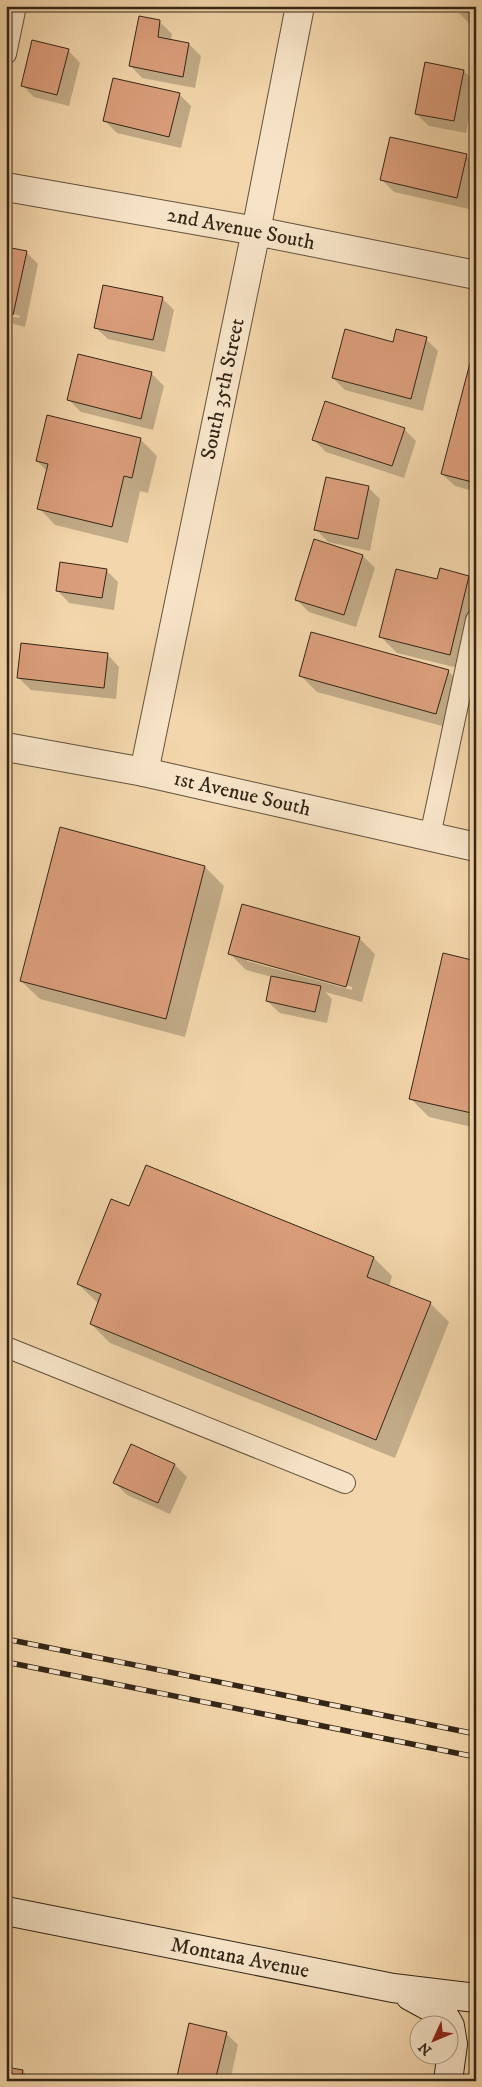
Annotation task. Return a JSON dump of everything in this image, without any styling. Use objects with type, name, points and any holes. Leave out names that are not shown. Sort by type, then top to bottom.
[{"type":"street","name":"South 35th Street","points":[[144,772],[256,231],[300,6]]},
{"type":"street","name":"2nd Avenue South","points":[[6,187],[256,231],[476,275]]},
{"type":"street","name":"1st Avenue South","points":[[6,747],[144,772],[476,847]]},
{"type":"street","name":"Montana Avenue","points":[[6,1911],[393,1988],[476,1998]]},
{"type":"street","points":[[393,1988],[434,2007],[443,2014]]},
{"type":"street","points":[[448,2081],[450,2064]]},
{"type":"lane","points":[[6,54],[16,6]]},
{"type":"lane","points":[[430,836],[476,620]]},
{"type":"lane","points":[[6,1348],[345,1483]]},
{"type":"building","points":[[454,6],[476,6],[476,14],[454,9]]},
{"type":"building","points":[[139,16],[160,20],[158,37],[189,43],[183,77],[129,66]]},
{"type":"building","points":[[32,40],[69,49],[57,95],[21,86]]},
{"type":"building","points":[[425,62],[464,70],[454,121],[415,114]]},
{"type":"building","points":[[113,78],[180,93],[169,137],[103,121]]},
{"type":"building","points":[[390,137],[467,154],[457,198],[380,180]]},
{"type":"building","points":[[6,247],[27,251],[13,315],[6,314]]},
{"type":"building","points":[[103,285],[163,297],[153,340],[94,328]]},
{"type":"building","points":[[345,329],[393,342],[396,329],[427,337],[411,399],[332,378]]},
{"type":"building","points":[[78,354],[152,372],[141,419],[67,400]]},
{"type":"building","points":[[470,363],[476,365],[476,483],[441,474]]},
{"type":"building","points":[[325,401],[405,428],[392,466],[312,440]]},
{"type":"building","points":[[47,415],[141,438],[132,478],[124,476],[112,527],[37,509],[48,464],[36,461]]},
{"type":"building","points":[[326,477],[369,486],[358,539],[314,530]]},
{"type":"building","points":[[314,539],[363,555],[344,615],[295,600]]},
{"type":"building","points":[[60,562],[107,569],[102,598],[56,591]]},
{"type":"building","points":[[440,568],[469,576],[450,655],[379,637],[396,569],[437,579]]},
{"type":"building","points":[[311,632],[449,670],[436,714],[299,676]]},
{"type":"building","points":[[21,643],[108,653],[104,688],[17,678]]},
{"type":"building","points":[[60,827],[205,866],[166,1019],[20,981]]},
{"type":"building","points":[[242,904],[360,937],[346,987],[228,954]]},
{"type":"building","points":[[443,953],[476,961],[476,1114],[409,1099]]},
{"type":"building","points":[[271,976],[321,986],[315,1012],[266,1001]]},
{"type":"building","points":[[146,1165],[374,1257],[367,1277],[431,1302],[376,1440],[90,1324],[101,1294],[77,1284],[111,1199],[129,1206]]},
{"type":"building","points":[[131,1444],[175,1464],[158,1503],[113,1483]]},
{"type":"building","points":[[189,2023],[227,2032],[215,2081],[176,2081]]},
{"type":"building","points":[[6,2067],[23,2070],[21,2081],[6,2081]]},
{"type":"railway","points":[[6,1639],[476,1734]]},
{"type":"railway","points":[[6,1662],[476,1757]]}]
